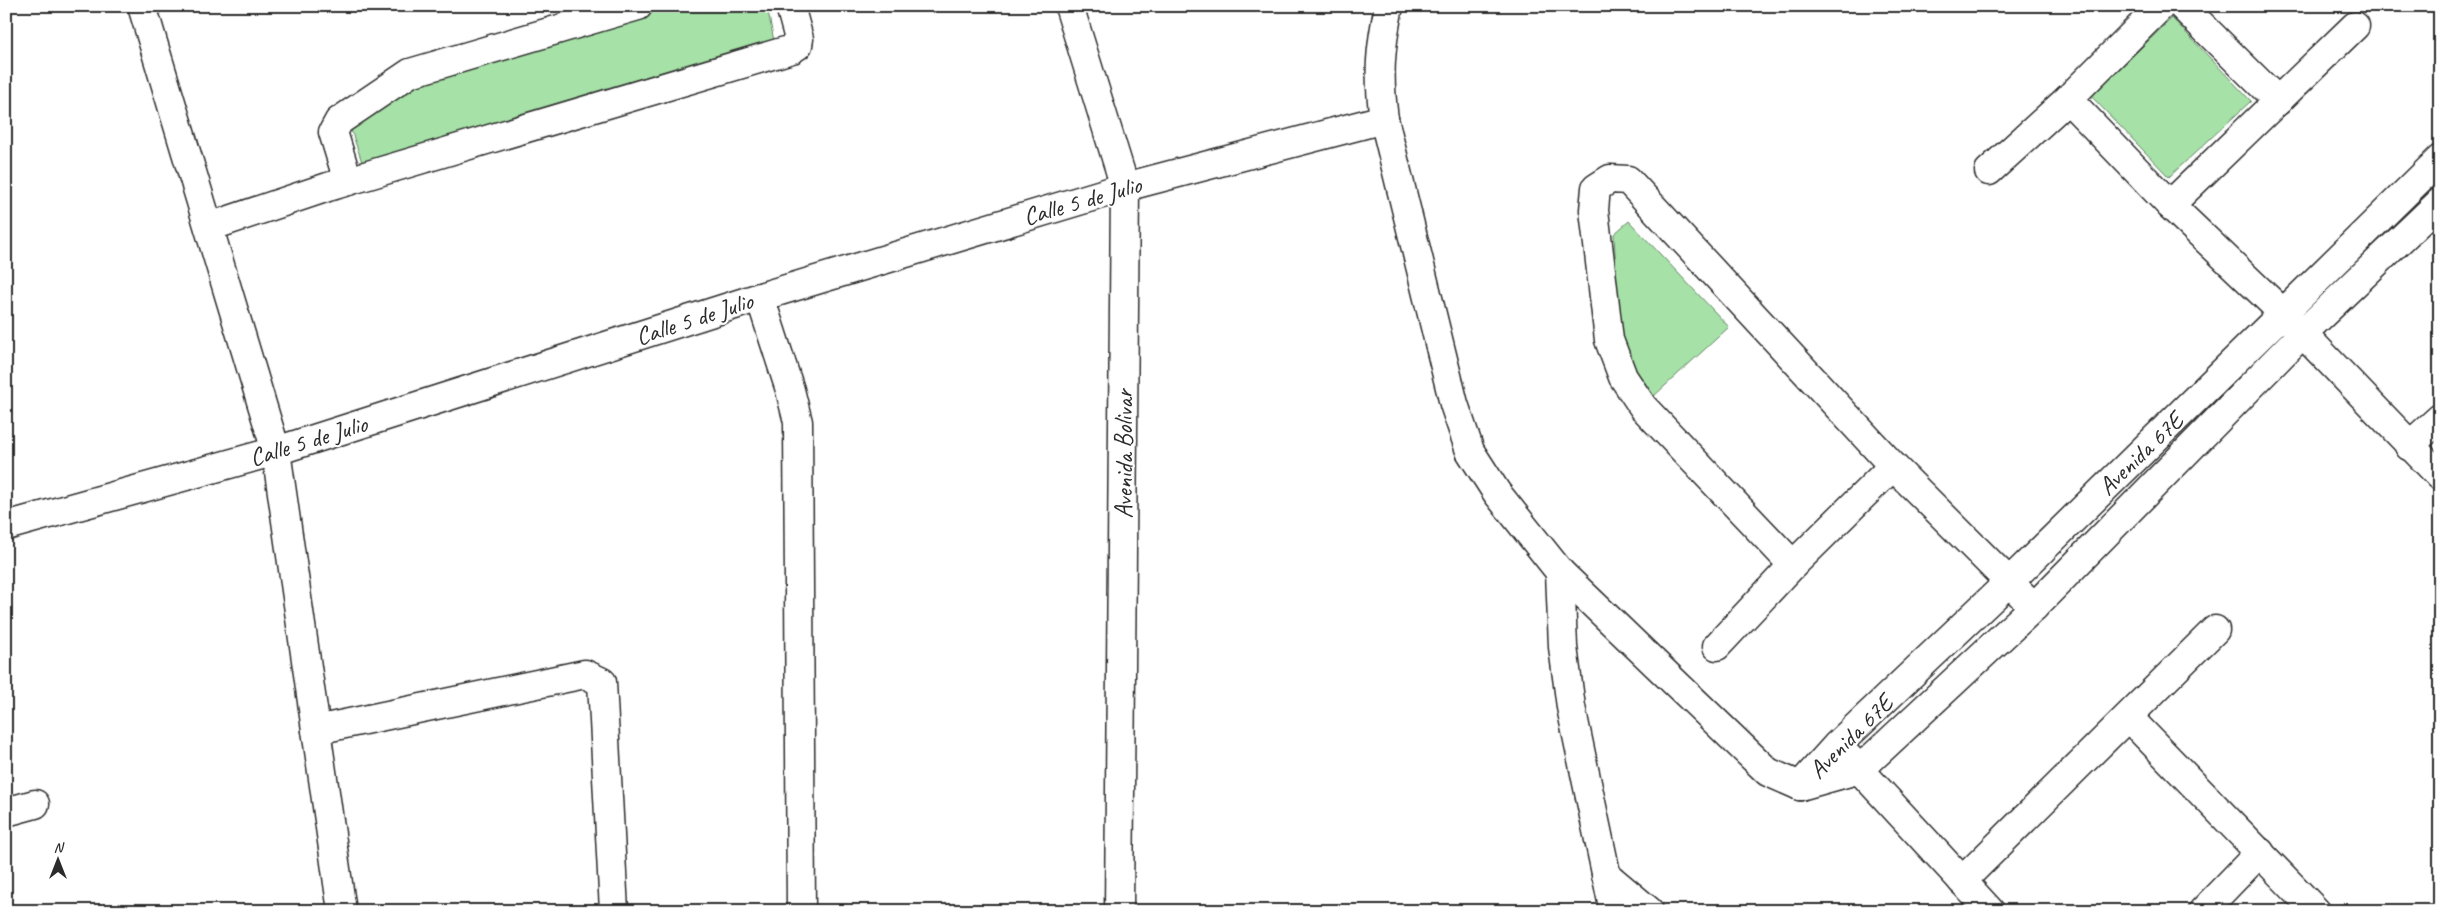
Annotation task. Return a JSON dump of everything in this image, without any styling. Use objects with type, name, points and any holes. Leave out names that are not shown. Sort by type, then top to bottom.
[{"type":"street","points":[[142,6],[276,450],[342,911]]},
{"type":"street","points":[[348,181],[333,132],[334,127],[339,121],[402,77],[638,6]]},
{"type":"street","points":[[209,227],[348,181],[792,49],[798,45],[799,39],[790,6]]},
{"type":"street","name":"Avenida Bolivar","points":[[1068,6],[1124,186],[1119,911]]},
{"type":"street","points":[[1389,6],[1380,46],[1379,85],[1384,119],[1454,404],[1470,451],[1497,493],[1560,572],[1768,772],[1800,786]]},
{"type":"street","points":[[1380,46],[1402,6]]},
{"type":"street","points":[[1989,171],[2068,99],[2161,6]]},
{"type":"street","points":[[2182,6],[2278,101]]},
{"type":"street","points":[[2170,205],[2355,26]]},
{"type":"street","points":[[2068,99],[2170,205],[2282,313],[2440,476]]},
{"type":"street","name":"Calle 5 de Julio","points":[[6,526],[276,450],[760,297],[1124,186],[1384,119]]},
{"type":"street","name":"Avenida 67E","points":[[1800,786],[1836,746],[2009,582],[2440,159]]},
{"type":"street","points":[[1793,565],[1643,407],[1623,377],[1610,340],[1594,210],[1596,188],[1610,179],[1628,180],[1893,466],[2034,607]]},
{"type":"street","name":"Avenida 67E","points":[[1800,786],[1860,769],[2034,607],[2302,334],[2440,202]]},
{"type":"street","points":[[760,297],[790,390],[798,422],[801,911]]},
{"type":"street","points":[[2409,446],[2440,418]]},
{"type":"street","points":[[1717,646],[1793,565],[1893,466]]},
{"type":"street","points":[[1560,572],[1563,647],[1571,707],[1614,911]]},
{"type":"street","points":[[1962,881],[2129,718],[2215,630]]},
{"type":"street","points":[[316,730],[585,674],[602,682],[614,911]]},
{"type":"street","points":[[2129,718],[2316,911]]},
{"type":"street","points":[[1836,746],[1860,769],[1990,911]]},
{"type":"street","points":[[6,812],[35,804]]},
{"type":"street","points":[[2203,911],[2260,852]]},
{"type":"street","points":[[1606,875],[1649,911]]},
{"type":"green space","points":[[674,6],[767,6],[774,41],[362,162],[349,124],[401,85]]},
{"type":"green space","points":[[2172,18],[2251,101],[2169,177],[2091,96]]},
{"type":"green space","points":[[1629,221],[1729,327],[1654,396],[1620,346],[1614,234]]}]
